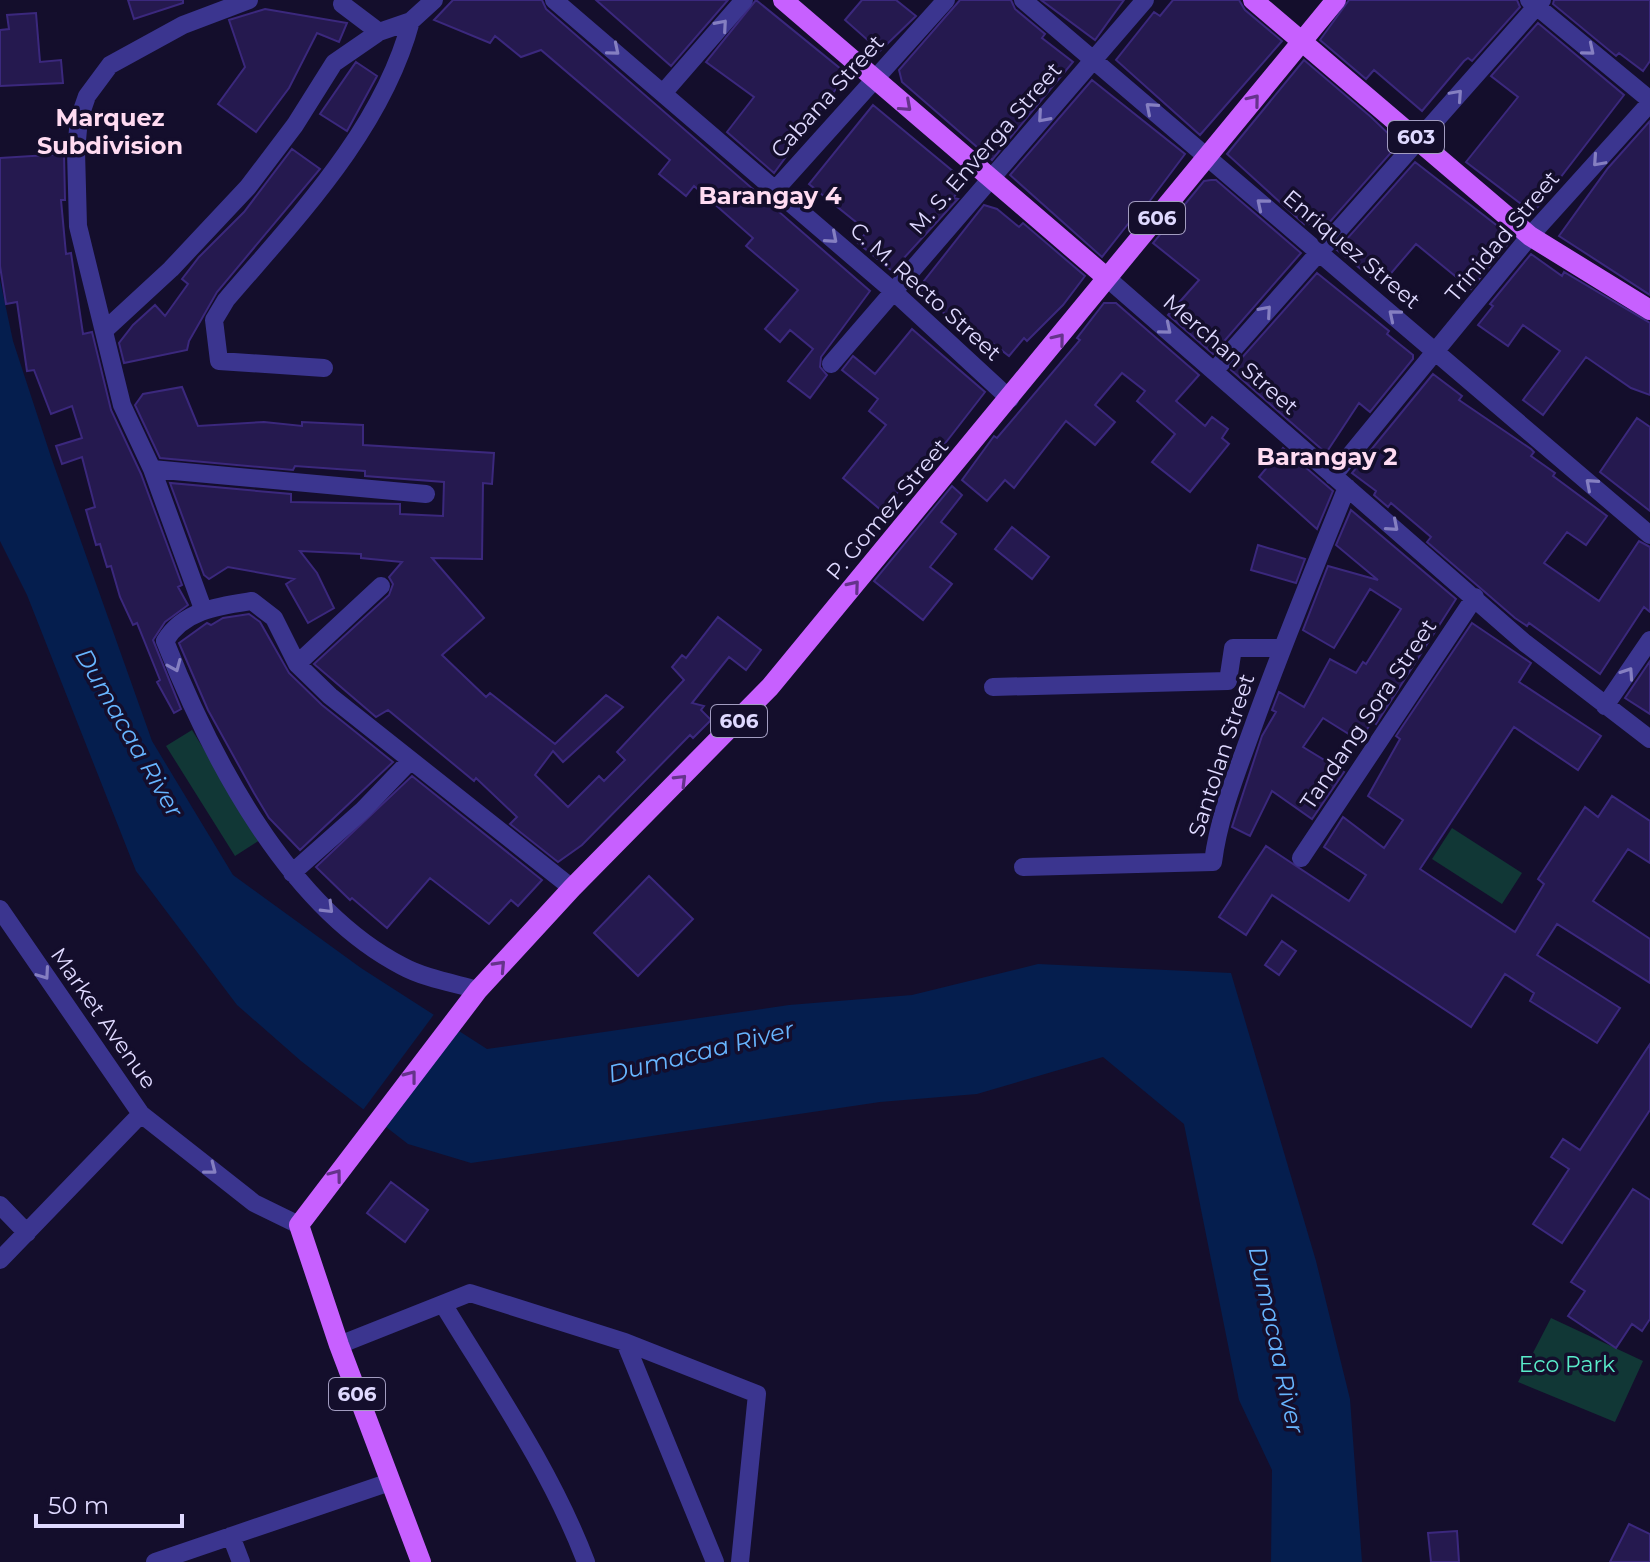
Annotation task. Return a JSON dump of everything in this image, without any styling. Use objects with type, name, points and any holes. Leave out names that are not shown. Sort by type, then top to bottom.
[{"type":"main road","name":"Merchan Street","points":[[783,0],[988,180],[1107,278]]},
{"type":"main road","points":[[1253,0],[1300,42]]},
{"type":"main road","name":"P. Gomez Street","points":[[299,1225],[478,990],[572,888],[761,697],[1010,399],[1336,0]]},
{"type":"main road","name":"603","points":[[1300,42],[1530,236],[1650,310]]},
{"type":"main road","name":"606","points":[[299,1225],[339,1345],[421,1562]]},
{"type":"street","points":[[203,609],[152,469],[122,405],[106,329],[78,226],[76,151],[79,119],[87,96],[110,65],[136,47],[249,0]]},
{"type":"street","points":[[106,329],[171,269],[248,187],[295,125],[334,63],[379,32],[411,21],[434,0]]},
{"type":"street","name":"C. M. Recto Street","points":[[554,0],[893,291],[1010,399]]},
{"type":"street","points":[[664,92],[744,0]]},
{"type":"street","name":"Cabana Street","points":[[776,189],[946,0]]},
{"type":"street","name":"Enriquez Street","points":[[1023,0],[1650,535]]},
{"type":"street","name":"M. S. Enverga Street","points":[[831,364],[1145,0]]},
{"type":"street","points":[[1215,370],[1536,2],[1650,102]]},
{"type":"street","points":[[342,4],[379,32]]},
{"type":"street","points":[[324,368],[219,361],[214,320],[226,300],[352,146],[404,46],[411,21]]},
{"type":"street","name":"Trinidad Street","points":[[1340,482],[1436,351],[1530,236],[1650,102]]},
{"type":"street","name":"Merchan Street","points":[[1107,278],[1525,643],[1650,739]]},
{"type":"street","points":[[152,469],[426,494]]},
{"type":"street","name":"Santolan Street","points":[[1023,867],[1213,862],[1218,827],[1340,482]]},
{"type":"street","points":[[297,664],[381,586]]},
{"type":"street","name":"Tandang Sora Street","points":[[1301,858],[1475,597]]},
{"type":"street","points":[[478,990],[403,967],[356,936],[292,873],[240,799],[201,725],[165,641],[171,631],[203,609],[252,601],[274,618],[297,664],[330,696],[572,888]]},
{"type":"street","points":[[1605,706],[1650,640]]},
{"type":"street","points":[[993,687],[1228,681],[1233,648],[1282,648]]},
{"type":"street","points":[[292,873],[363,810],[410,761]]},
{"type":"street","name":"Market Avenue","points":[[0,909],[141,1114],[254,1203],[299,1225]]},
{"type":"street","points":[[0,1260],[141,1114]]},
{"type":"street","points":[[0,1205],[27,1233]]},
{"type":"street","points":[[339,1345],[470,1293],[625,1342],[757,1394],[740,1562]]},
{"type":"street","points":[[443,1304],[570,1519],[586,1562]]},
{"type":"street","points":[[625,1342],[715,1562]]},
{"type":"street","points":[[155,1562],[390,1482]]},
{"type":"street","points":[[231,1536],[241,1562]]},
{"type":"green space","points":[[192,730],[260,840],[235,856],[166,746]]},
{"type":"green space","points":[[1452,828],[1522,873],[1502,904],[1432,859]]},
{"type":"green space","name":"Eco Park","points":[[1551,1318],[1643,1361],[1615,1422],[1518,1382]]},
{"type":"water","name":"Dumacaa River","points":[[0,280],[13,341],[51,457],[152,741],[233,875],[361,968],[487,1049],[789,1005],[912,995],[1038,964],[1231,973],[1316,1261],[1350,1399],[1362,1562],[1271,1562],[1272,1470],[1239,1400],[1184,1124],[1103,1057],[977,1094],[880,1102],[471,1163],[408,1144],[301,1061],[237,1005],[136,871],[27,595],[0,541]]},
{"type":"pier","points":[[435,1013],[450,1026],[378,1126],[363,1110]]},
{"type":"building","points":[[128,0],[183,0],[183,3],[134,19]]},
{"type":"building","points":[[453,0],[542,0],[546,9],[870,291],[821,357],[820,367],[827,375],[810,398],[788,381],[813,349],[790,330],[780,342],[765,329],[798,290],[746,246],[753,238],[694,186],[686,196],[659,174],[670,160],[541,50],[521,57],[495,36],[490,43],[434,20]]},
{"type":"building","points":[[596,0],[728,0],[671,66]]},
{"type":"building","points":[[756,0],[847,74],[774,173],[727,132],[754,97],[706,62]]},
{"type":"building","points":[[862,0],[896,0],[916,16],[880,51],[845,20]]},
{"type":"building","points":[[960,0],[1011,0],[1015,9],[1045,34],[1042,38],[1073,62],[992,160],[902,82],[899,70]]},
{"type":"building","points":[[1041,0],[1124,0],[1095,40]]},
{"type":"building","points":[[1173,0],[1239,0],[1245,10],[1282,41],[1200,135],[1116,60],[1154,12],[1160,16]]},
{"type":"building","points":[[1349,0],[1517,0],[1520,7],[1472,61],[1468,58],[1464,61],[1422,111],[1374,70],[1366,79],[1320,40]]},
{"type":"building","points":[[1554,0],[1650,0],[1650,61],[1643,71],[1619,53],[1616,56],[1553,4]]},
{"type":"building","points":[[265,9],[347,23],[339,42],[317,33],[289,88],[256,132],[218,104],[245,67],[229,20]]},
{"type":"building","points":[[36,13],[40,62],[61,60],[63,83],[0,86],[0,30],[9,29],[7,15]]},
{"type":"building","points":[[1538,23],[1624,95],[1533,213],[1466,162],[1518,97],[1491,76]]},
{"type":"building","points":[[1304,60],[1371,117],[1395,140],[1392,144],[1396,147],[1320,233],[1305,221],[1304,224],[1227,154]]},
{"type":"building","points":[[356,62],[377,76],[347,131],[320,114]]},
{"type":"building","points":[[1092,80],[1185,154],[1131,226],[1128,224],[1102,257],[1010,175]]},
{"type":"building","points":[[873,105],[966,182],[953,198],[958,199],[892,271],[858,243],[867,231],[809,184]]},
{"type":"building","points":[[1650,121],[1650,295],[1559,236],[1608,168]]},
{"type":"building","points":[[292,149],[320,169],[217,292],[187,350],[124,363],[119,343],[133,325],[155,305],[165,316],[188,284],[182,279],[199,257],[244,212]]},
{"type":"building","points":[[64,154],[65,200],[61,200],[66,254],[71,253],[83,334],[92,332],[111,410],[141,474],[182,585],[178,587],[188,605],[165,622],[153,640],[181,709],[174,713],[157,682],[160,680],[137,623],[133,625],[120,597],[111,566],[107,567],[100,544],[96,545],[86,510],[95,507],[82,457],[62,464],[56,446],[82,438],[72,406],[51,414],[34,370],[27,371],[17,302],[6,304],[0,266],[0,158]]},
{"type":"building","points":[[1415,162],[1513,238],[1471,289],[1416,244],[1381,285],[1337,250]]},
{"type":"building","points":[[1216,180],[1301,253],[1213,354],[1168,315],[1199,280],[1153,243],[1204,181]]},
{"type":"building","points":[[984,205],[997,209],[1019,227],[1023,223],[1085,276],[1063,305],[1027,341],[1024,338],[1009,356],[987,339],[983,344],[916,291]]},
{"type":"building","points":[[1531,254],[1562,276],[1564,272],[1650,323],[1650,395],[1631,388],[1586,357],[1543,415],[1523,400],[1560,351],[1523,325],[1508,346],[1478,325],[1493,306],[1490,304]]},
{"type":"building","points":[[1317,273],[1389,331],[1387,334],[1413,355],[1413,359],[1370,412],[1359,403],[1326,453],[1231,370]]},
{"type":"building","points":[[1104,303],[1116,303],[1199,375],[1176,401],[1205,426],[1212,417],[1228,429],[1222,438],[1229,444],[1190,492],[1152,462],[1175,434],[1137,401],[1145,391],[1122,373],[1095,405],[1115,422],[1095,445],[1066,421],[1014,488],[1005,480],[987,501],[962,480],[994,436],[997,438],[1080,340],[1077,338]]},
{"type":"building","points":[[912,329],[985,392],[933,459],[928,456],[882,511],[843,478],[886,425],[869,411],[878,399],[842,370],[853,356],[875,374]]},
{"type":"building","points":[[1433,374],[1462,396],[1459,400],[1531,449],[1534,452],[1531,456],[1555,473],[1553,476],[1607,516],[1586,545],[1567,532],[1544,563],[1599,601],[1639,541],[1650,547],[1650,612],[1644,607],[1600,674],[1529,623],[1527,626],[1515,618],[1427,542],[1431,537],[1391,503],[1388,507],[1374,495],[1376,491],[1352,473]]},
{"type":"building","points":[[182,387],[198,426],[264,422],[302,426],[302,422],[363,425],[363,445],[494,453],[492,484],[483,483],[482,559],[432,558],[484,618],[442,655],[486,697],[490,693],[555,744],[606,695],[623,707],[563,762],[553,751],[535,775],[568,807],[599,776],[604,781],[625,760],[617,752],[684,680],[672,667],[682,655],[686,658],[718,617],[761,650],[746,670],[729,657],[692,703],[704,706],[701,710],[711,720],[693,738],[690,735],[582,845],[558,862],[510,824],[517,817],[476,778],[474,781],[388,710],[376,717],[314,664],[389,595],[393,584],[389,577],[402,562],[361,558],[361,554],[300,551],[317,573],[334,608],[308,623],[286,584],[294,579],[228,567],[209,579],[204,575],[170,483],[291,494],[291,502],[400,504],[400,514],[443,516],[444,482],[365,476],[365,471],[295,466],[293,470],[160,458],[135,405],[143,394]]},
{"type":"building","points":[[1637,418],[1650,427],[1650,511],[1600,472]]},
{"type":"building","points":[[1283,448],[1333,491],[1317,529],[1259,477]]},
{"type":"building","points":[[952,486],[962,495],[941,522],[956,534],[930,567],[952,584],[923,620],[874,581]]},
{"type":"building","points":[[1351,510],[1456,599],[1376,724],[1372,721],[1360,741],[1323,718],[1303,747],[1344,772],[1312,819],[1272,791],[1250,836],[1232,827],[1262,736],[1276,712],[1272,710],[1279,692],[1304,707],[1330,659],[1356,673],[1363,662],[1366,664],[1401,609],[1370,589],[1334,648],[1303,630],[1328,566],[1378,580],[1336,545]]},
{"type":"building","points":[[1012,527],[1049,557],[1032,579],[995,549]]},
{"type":"building","points":[[1258,545],[1305,559],[1296,583],[1251,570]]},
{"type":"building","points":[[249,614],[260,622],[289,673],[322,705],[393,762],[300,850],[269,818],[254,793],[208,710],[179,643],[207,623],[211,625],[223,618]]},
{"type":"building","points":[[1472,623],[1531,663],[1519,682],[1601,736],[1578,770],[1514,727],[1420,869],[1515,932],[1544,884],[1538,879],[1585,807],[1598,817],[1612,796],[1650,821],[1650,863],[1628,849],[1593,901],[1650,939],[1650,983],[1557,924],[1537,955],[1620,1008],[1597,1043],[1530,1001],[1534,993],[1505,974],[1471,1027],[1272,895],[1246,935],[1219,917],[1266,846],[1349,901],[1366,875],[1324,847],[1343,817],[1384,848],[1403,820],[1368,796],[1400,739],[1396,736]]},
{"type":"building","points":[[1650,661],[1650,714],[1625,698]]},
{"type":"building","points":[[412,776],[542,880],[518,906],[511,900],[489,924],[430,878],[387,928],[352,898],[350,900],[316,867]]},
{"type":"building","points":[[649,876],[693,919],[638,976],[594,933]]},
{"type":"building","points":[[1282,941],[1296,951],[1279,975],[1265,965]]},
{"type":"building","points":[[1650,1044],[1650,1110],[1562,1243],[1533,1224],[1569,1169],[1551,1157],[1563,1139],[1580,1150]]},
{"type":"building","points":[[391,1182],[428,1210],[405,1242],[367,1213]]},
{"type":"building","points":[[1633,1189],[1650,1200],[1650,1319],[1642,1331],[1632,1324],[1616,1348],[1568,1316],[1585,1291],[1571,1282]]},
{"type":"building","points":[[1629,1524],[1650,1534],[1650,1562],[1610,1562]]},
{"type":"building","points":[[1457,1531],[1459,1562],[1431,1562],[1428,1533]]},
{"type":"district","name":"Marquez Subdivision","points":[[110,132]]},
{"type":"district","name":"Barangay 4","points":[[770,196]]},
{"type":"district","name":"Barangay 2","points":[[1327,457]]}]
